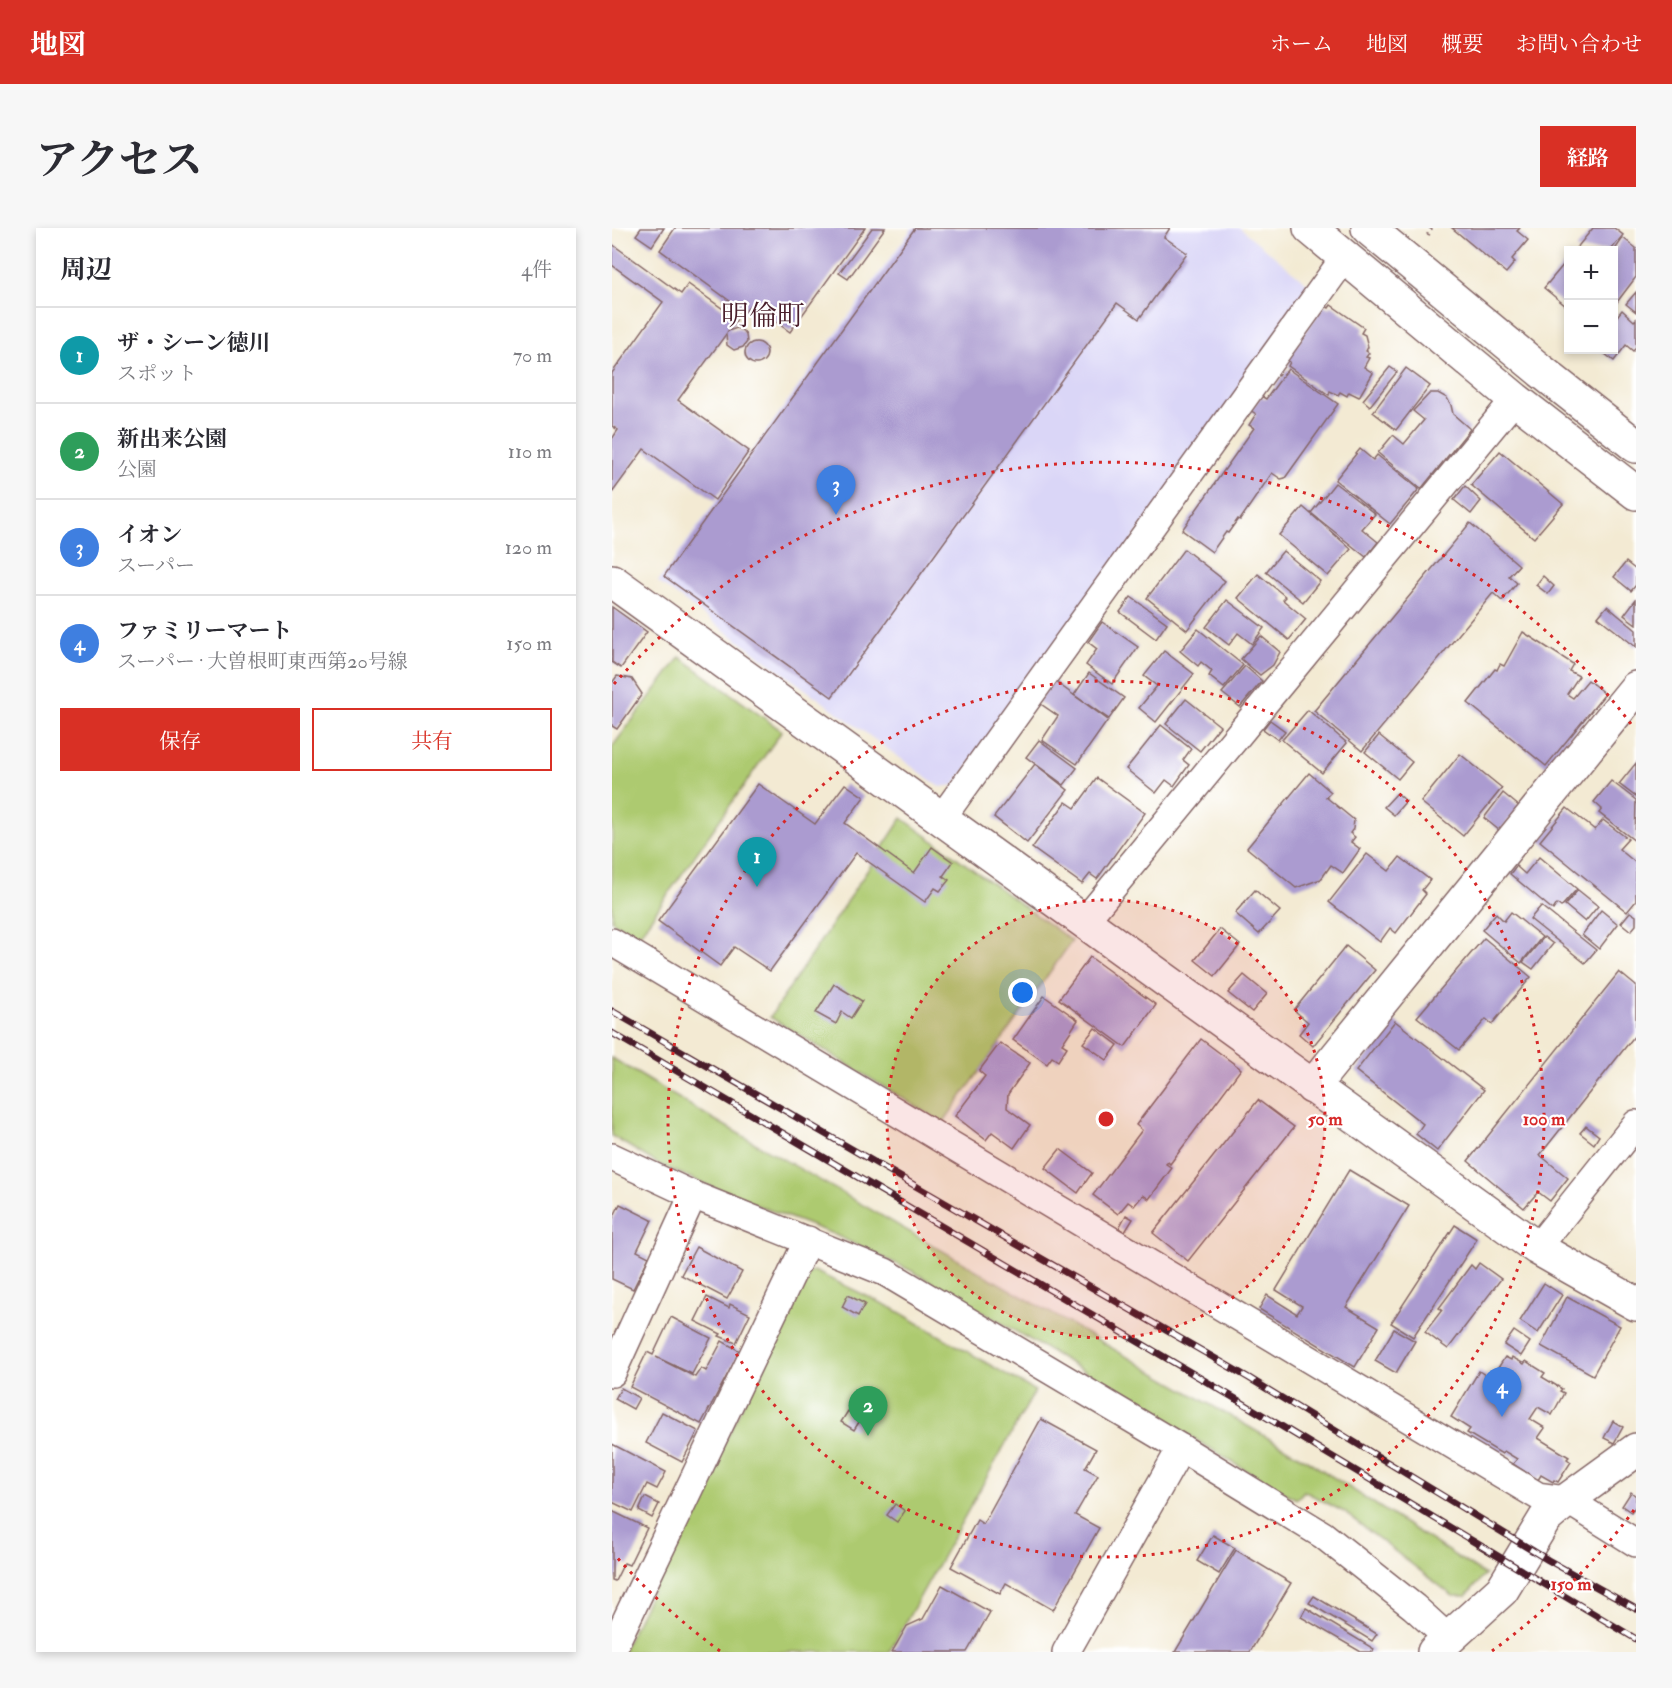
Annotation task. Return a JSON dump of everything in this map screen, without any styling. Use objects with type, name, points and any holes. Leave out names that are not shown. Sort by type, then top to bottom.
[{"type":"street","points":[[1310,228],[1515,399],[1636,493]]},
{"type":"street","points":[[1385,233],[1541,371],[1636,446]]},
{"type":"street","points":[[941,819],[1345,257]]},
{"type":"street","points":[[1084,922],[1515,399]]},
{"type":"street","points":[[612,581],[1536,1248],[1636,1304]]},
{"type":"street","points":[[1312,1087],[1636,688]]},
{"type":"street","points":[[612,942],[1538,1496],[1567,1500],[1636,1543]]},
{"type":"street","points":[[1536,1248],[1636,1124]]},
{"type":"street","points":[[612,1157],[693,1195],[885,1272],[1323,1535],[1414,1606],[1441,1645],[1502,1590],[1545,1519],[1567,1500],[1636,1450]]},
{"type":"street","points":[[612,1372],[693,1195]]},
{"type":"street","points":[[612,1650],[808,1240]]},
{"type":"street","points":[[1066,1652],[1181,1448]]},
{"type":"path","points":[[1428,235],[1431,228]]},
{"type":"shaded area","points":[[912,228],[1240,228],[1314,289],[954,785],[940,787],[658,582]]},
{"type":"green space","points":[[680,657],[782,731],[638,937],[612,921],[612,747]]},
{"type":"green space","points":[[902,818],[1072,941],[943,1123],[770,1017]]},
{"type":"green space","points":[[612,1058],[708,1116],[1305,1459],[1485,1575],[1466,1596],[1453,1596],[1344,1512],[1304,1491],[1297,1499],[1273,1487],[1087,1373],[914,1272],[833,1234],[738,1198],[658,1164],[612,1136]]},
{"type":"green space","points":[[814,1271],[894,1309],[1035,1391],[889,1652],[622,1652],[807,1274]]},
{"type":"building","points":[[641,228],[664,228],[652,246],[636,235]]},
{"type":"building","points":[[675,228],[865,228],[790,332],[751,304],[745,312],[660,250]]},
{"type":"building","points":[[872,228],[885,228],[848,279],[839,273]]},
{"type":"building","points":[[915,228],[1170,228],[1164,237],[1187,253],[1139,319],[1117,303],[832,697],[664,576]]},
{"type":"building","points":[[1452,228],[1520,228],[1517,231],[1528,240],[1512,259],[1515,262],[1506,273]]},
{"type":"building","points":[[1593,228],[1614,228],[1623,235],[1614,246],[1578,246]]},
{"type":"building","points":[[1623,238],[1636,248],[1636,277],[1618,301],[1618,246]]},
{"type":"building","points":[[612,244],[681,294],[688,284],[737,319],[728,331],[737,328],[746,335],[747,342],[743,347],[734,350],[727,345],[726,334],[678,400],[749,451],[715,500],[644,449],[612,493],[612,439],[618,430],[612,426],[612,373],[663,302],[612,265]]},
{"type":"building","points":[[1564,264],[1564,304],[1544,288]]},
{"type":"building","points":[[1636,292],[1636,312],[1626,304]]},
{"type":"building","points":[[1324,305],[1329,308],[1331,305],[1364,328],[1361,333],[1365,335],[1368,347],[1366,351],[1369,353],[1366,357],[1369,358],[1364,367],[1373,373],[1359,397],[1349,392],[1347,396],[1340,392],[1338,395],[1330,391],[1329,395],[1288,366],[1290,362],[1286,360]]},
{"type":"building","points":[[1622,310],[1634,321],[1636,319],[1636,348],[1633,351],[1626,345],[1614,361],[1605,354],[1618,354],[1618,315]]},
{"type":"building","points":[[756,342],[764,345],[767,353],[764,361],[756,364],[748,361],[745,353],[748,345]]},
{"type":"building","points":[[1390,367],[1397,372],[1370,406],[1363,400]]},
{"type":"building","points":[[1406,368],[1430,386],[1396,430],[1373,412]]},
{"type":"building","points":[[1288,369],[1338,404],[1285,478],[1281,479],[1272,473],[1240,520],[1238,519],[1228,533],[1226,532],[1212,552],[1182,530],[1254,428],[1249,425],[1256,414],[1250,410],[1261,396],[1266,399]]},
{"type":"building","points":[[1430,393],[1438,393],[1447,398],[1453,414],[1470,429],[1421,489],[1378,453],[1393,435],[1404,444],[1424,420],[1413,411]]},
{"type":"building","points":[[1360,449],[1373,460],[1377,455],[1419,489],[1390,524],[1335,480]]},
{"type":"building","points":[[1500,451],[1563,504],[1534,538],[1471,485]]},
{"type":"building","points":[[1335,483],[1375,514],[1362,529],[1378,542],[1366,557],[1311,513]]},
{"type":"building","points":[[1465,486],[1481,501],[1471,514],[1454,500]]},
{"type":"building","points":[[1303,507],[1351,549],[1328,576],[1279,535]]},
{"type":"building","points":[[1470,523],[1519,565],[1509,576],[1517,583],[1502,601],[1493,593],[1362,751],[1314,711]]},
{"type":"building","points":[[1184,549],[1225,581],[1187,630],[1147,598]]},
{"type":"building","points":[[1283,551],[1320,581],[1303,602],[1266,572]]},
{"type":"building","points":[[1626,562],[1636,570],[1636,585],[1631,591],[1614,577]]},
{"type":"building","points":[[1258,574],[1286,597],[1283,600],[1306,619],[1289,640],[1238,598]]},
{"type":"building","points":[[1543,576],[1554,586],[1548,594],[1536,585]]},
{"type":"building","points":[[1131,597],[1167,623],[1156,639],[1120,612]]},
{"type":"building","points":[[1636,599],[1636,624],[1624,615]]},
{"type":"building","points":[[1227,600],[1264,628],[1252,644],[1238,633],[1229,645],[1206,627]]},
{"type":"building","points":[[1607,606],[1636,630],[1636,647],[1598,617]]},
{"type":"building","points":[[612,607],[647,632],[621,668],[612,662]]},
{"type":"building","points":[[1102,622],[1138,647],[1112,684],[1086,665],[1097,649],[1088,642]]},
{"type":"building","points":[[1198,629],[1243,665],[1224,688],[1209,676],[1212,671],[1201,662],[1198,666],[1180,651]]},
{"type":"building","points":[[1523,632],[1573,664],[1569,671],[1579,676],[1567,694],[1573,698],[1588,680],[1605,694],[1546,766],[1468,703],[1495,669],[1497,670],[1500,664],[1504,666]]},
{"type":"building","points":[[1261,636],[1280,652],[1273,665],[1260,675],[1241,659]]},
{"type":"building","points":[[1164,651],[1194,674],[1156,722],[1139,708],[1157,686],[1144,676]]},
{"type":"building","points":[[1245,666],[1262,681],[1240,707],[1222,693]]},
{"type":"building","points":[[1089,673],[1124,698],[1109,719],[1074,695]]},
{"type":"building","points":[[617,676],[632,679],[642,694],[617,729],[612,726],[612,683]]},
{"type":"building","points":[[1053,680],[1108,720],[1077,764],[1042,740],[1058,716],[1038,702]]},
{"type":"building","points":[[1186,699],[1220,726],[1200,751],[1166,724]]},
{"type":"building","points":[[1308,710],[1347,743],[1322,773],[1282,740]]},
{"type":"building","points":[[1270,720],[1285,731],[1278,740],[1263,729]]},
{"type":"building","points":[[1161,725],[1191,749],[1183,760],[1189,765],[1174,786],[1166,780],[1156,793],[1126,769]]},
{"type":"building","points":[[1379,735],[1412,762],[1398,779],[1365,752]]},
{"type":"building","points":[[1039,740],[1077,768],[1064,785],[1026,757]]},
{"type":"building","points":[[1460,754],[1502,788],[1463,836],[1421,802]]},
{"type":"building","points":[[1636,763],[1636,797],[1619,784]]},
{"type":"building","points":[[1035,764],[1068,790],[1027,843],[994,817]]},
{"type":"building","points":[[1309,773],[1331,792],[1326,797],[1354,820],[1350,833],[1355,837],[1351,842],[1360,849],[1343,873],[1331,865],[1321,879],[1296,888],[1247,848]]},
{"type":"building","points":[[1097,778],[1145,813],[1097,879],[1090,874],[1082,884],[1032,848],[1066,802],[1075,808]]},
{"type":"building","points":[[1611,781],[1636,800],[1635,841],[1599,813],[1602,809],[1594,802]]},
{"type":"building","points":[[758,784],[815,824],[845,784],[864,797],[845,823],[914,873],[932,847],[953,862],[943,876],[949,880],[940,891],[935,888],[925,902],[856,853],[770,971],[734,947],[720,966],[658,921]]},
{"type":"building","points":[[1397,793],[1406,801],[1394,815],[1384,807]]},
{"type":"building","points":[[1503,793],[1520,807],[1500,831],[1484,818]]},
{"type":"building","points":[[1567,808],[1595,830],[1603,820],[1628,839],[1619,849],[1636,863],[1636,901],[1627,912],[1540,841]]},
{"type":"building","points":[[1367,854],[1389,871],[1400,857],[1430,880],[1422,890],[1426,894],[1396,933],[1390,928],[1380,942],[1329,902]]},
{"type":"building","points":[[1539,857],[1577,889],[1561,907],[1557,904],[1553,910],[1510,874],[1516,866],[1525,874]]},
{"type":"building","points":[[1255,890],[1280,911],[1259,934],[1235,913]]},
{"type":"building","points":[[1578,890],[1598,906],[1585,922],[1565,905]]},
{"type":"building","points":[[1541,906],[1596,950],[1585,963],[1530,919]]},
{"type":"building","points":[[1601,910],[1618,924],[1599,949],[1582,935]]},
{"type":"building","points":[[1511,912],[1542,937],[1521,963],[1482,930],[1496,913],[1504,921]]},
{"type":"building","points":[[1630,912],[1636,916],[1636,925],[1631,931],[1621,923]]},
{"type":"building","points":[[1220,929],[1240,945],[1215,976],[1195,960]]},
{"type":"building","points":[[1544,937],[1553,944],[1533,969],[1523,962]]},
{"type":"building","points":[[1484,938],[1531,977],[1492,1024],[1486,1019],[1459,1050],[1417,1017]]},
{"type":"building","points":[[1346,946],[1375,970],[1313,1046],[1299,1034],[1308,1022],[1294,1010]]},
{"type":"building","points":[[1090,957],[1156,1005],[1125,1047],[1059,999]]},
{"type":"building","points":[[1619,972],[1636,986],[1636,1034],[1540,1155],[1568,1178],[1550,1201],[1538,1192],[1524,1208],[1468,1161]]},
{"type":"building","points":[[1244,975],[1267,994],[1252,1012],[1228,993]]},
{"type":"building","points":[[834,984],[862,1001],[851,1018],[842,1012],[836,1024],[816,1013]]},
{"type":"building","points":[[1044,996],[1078,1020],[1062,1044],[1067,1047],[1058,1061],[1052,1057],[1047,1064],[1013,1040]]},
{"type":"building","points":[[1395,1021],[1484,1090],[1437,1151],[1416,1134],[1423,1124],[1356,1071]]},
{"type":"building","points":[[1095,1028],[1118,1045],[1107,1060],[1083,1043]]},
{"type":"building","points":[[1201,1039],[1241,1069],[1170,1164],[1168,1162],[1166,1164],[1172,1168],[1149,1199],[1143,1195],[1134,1206],[1128,1202],[1118,1214],[1093,1195],[1142,1130],[1136,1125]]},
{"type":"building","points":[[1000,1043],[1030,1063],[1008,1094],[1007,1108],[1030,1125],[1014,1148],[992,1132],[986,1140],[955,1116],[985,1076],[979,1071]]},
{"type":"building","points":[[1258,1100],[1294,1127],[1188,1261],[1153,1233]]},
{"type":"building","points":[[1586,1126],[1599,1136],[1594,1144],[1580,1133]]},
{"type":"building","points":[[1060,1149],[1092,1173],[1078,1193],[1045,1168]]},
{"type":"building","points":[[1349,1170],[1409,1206],[1346,1307],[1379,1327],[1355,1367],[1259,1309],[1267,1295],[1297,1314],[1302,1306],[1276,1290]]},
{"type":"building","points":[[620,1204],[652,1220],[637,1251],[649,1257],[633,1289],[612,1279],[612,1220]]},
{"type":"building","points":[[1126,1215],[1133,1219],[1125,1232],[1119,1228]]},
{"type":"building","points":[[1455,1225],[1477,1239],[1413,1337],[1391,1323]]},
{"type":"building","points":[[696,1247],[742,1272],[727,1299],[681,1275]]},
{"type":"building","points":[[1479,1263],[1501,1279],[1448,1349],[1425,1332],[1442,1310],[1439,1308],[1471,1265],[1475,1269]]},
{"type":"building","points":[[1544,1283],[1562,1295],[1538,1333],[1520,1321]]},
{"type":"building","points":[[848,1295],[865,1304],[858,1316],[842,1307]]},
{"type":"building","points":[[707,1297],[729,1308],[730,1304],[750,1314],[736,1343],[719,1336],[721,1334],[695,1321]]},
{"type":"building","points":[[1567,1297],[1620,1326],[1593,1375],[1541,1346]]},
{"type":"building","points":[[671,1317],[711,1338],[692,1374],[656,1357],[695,1377],[701,1368],[706,1371],[722,1341],[740,1351],[701,1424],[630,1387],[647,1352],[653,1355]]},
{"type":"building","points":[[1394,1329],[1415,1341],[1396,1373],[1375,1361]]},
{"type":"building","points":[[1514,1331],[1530,1342],[1521,1356],[1504,1345]]},
{"type":"building","points":[[1505,1357],[1511,1360],[1512,1357],[1524,1364],[1526,1361],[1545,1373],[1542,1377],[1562,1389],[1560,1391],[1564,1393],[1552,1415],[1538,1407],[1530,1419],[1545,1428],[1538,1438],[1569,1457],[1567,1459],[1571,1462],[1558,1482],[1554,1480],[1553,1482],[1541,1475],[1538,1480],[1513,1464],[1517,1459],[1504,1451],[1502,1454],[1467,1433],[1470,1429],[1451,1417],[1479,1371],[1491,1379]]},
{"type":"building","points":[[621,1388],[639,1398],[633,1409],[615,1399]]},
{"type":"building","points":[[848,1411],[861,1419],[854,1430],[841,1422]]},
{"type":"building","points":[[662,1412],[698,1431],[682,1462],[646,1443]]},
{"type":"building","points":[[1041,1419],[1096,1449],[1085,1468],[1098,1475],[1075,1515],[1099,1528],[1053,1610],[1006,1583],[1000,1594],[951,1567],[977,1520],[983,1524]]},
{"type":"building","points":[[1613,1421],[1623,1427],[1614,1443],[1604,1438]]},
{"type":"building","points":[[612,1444],[666,1472],[657,1489],[647,1484],[633,1512],[612,1502]]},
{"type":"building","points":[[1631,1492],[1636,1496],[1636,1506],[1631,1512],[1622,1506]]},
{"type":"building","points":[[645,1497],[659,1504],[652,1518],[639,1511]]},
{"type":"building","points":[[895,1504],[905,1511],[897,1522],[887,1515]]},
{"type":"building","points":[[612,1511],[647,1528],[629,1565],[624,1563],[615,1581],[612,1580]]},
{"type":"building","points":[[1213,1535],[1235,1548],[1219,1574],[1197,1561]]},
{"type":"building","points":[[1236,1550],[1291,1583],[1250,1652],[1175,1652]]},
{"type":"building","points":[[942,1585],[990,1612],[967,1652],[892,1652],[907,1626],[923,1619]]},
{"type":"building","points":[[1314,1596],[1377,1634],[1372,1641],[1309,1603]]},
{"type":"building","points":[[1306,1608],[1374,1649],[1373,1652],[1361,1652],[1301,1617]]},
{"type":"railway","points":[[612,1011],[1249,1378],[1548,1560],[1636,1609]]},
{"type":"railway","points":[[612,1033],[1236,1399],[1636,1639]]},
{"type":"place","name":"イオン","points":[[836,515]]},
{"type":"place","name":"ザ・シーン徳川","points":[[757,887]]},
{"type":"place","name":"ファミリーマート","points":[[1502,1417]]},
{"type":"place","name":"新出来公園","points":[[868,1436]]},
{"type":"district","name":"明倫町","points":[[763,316]]}]
